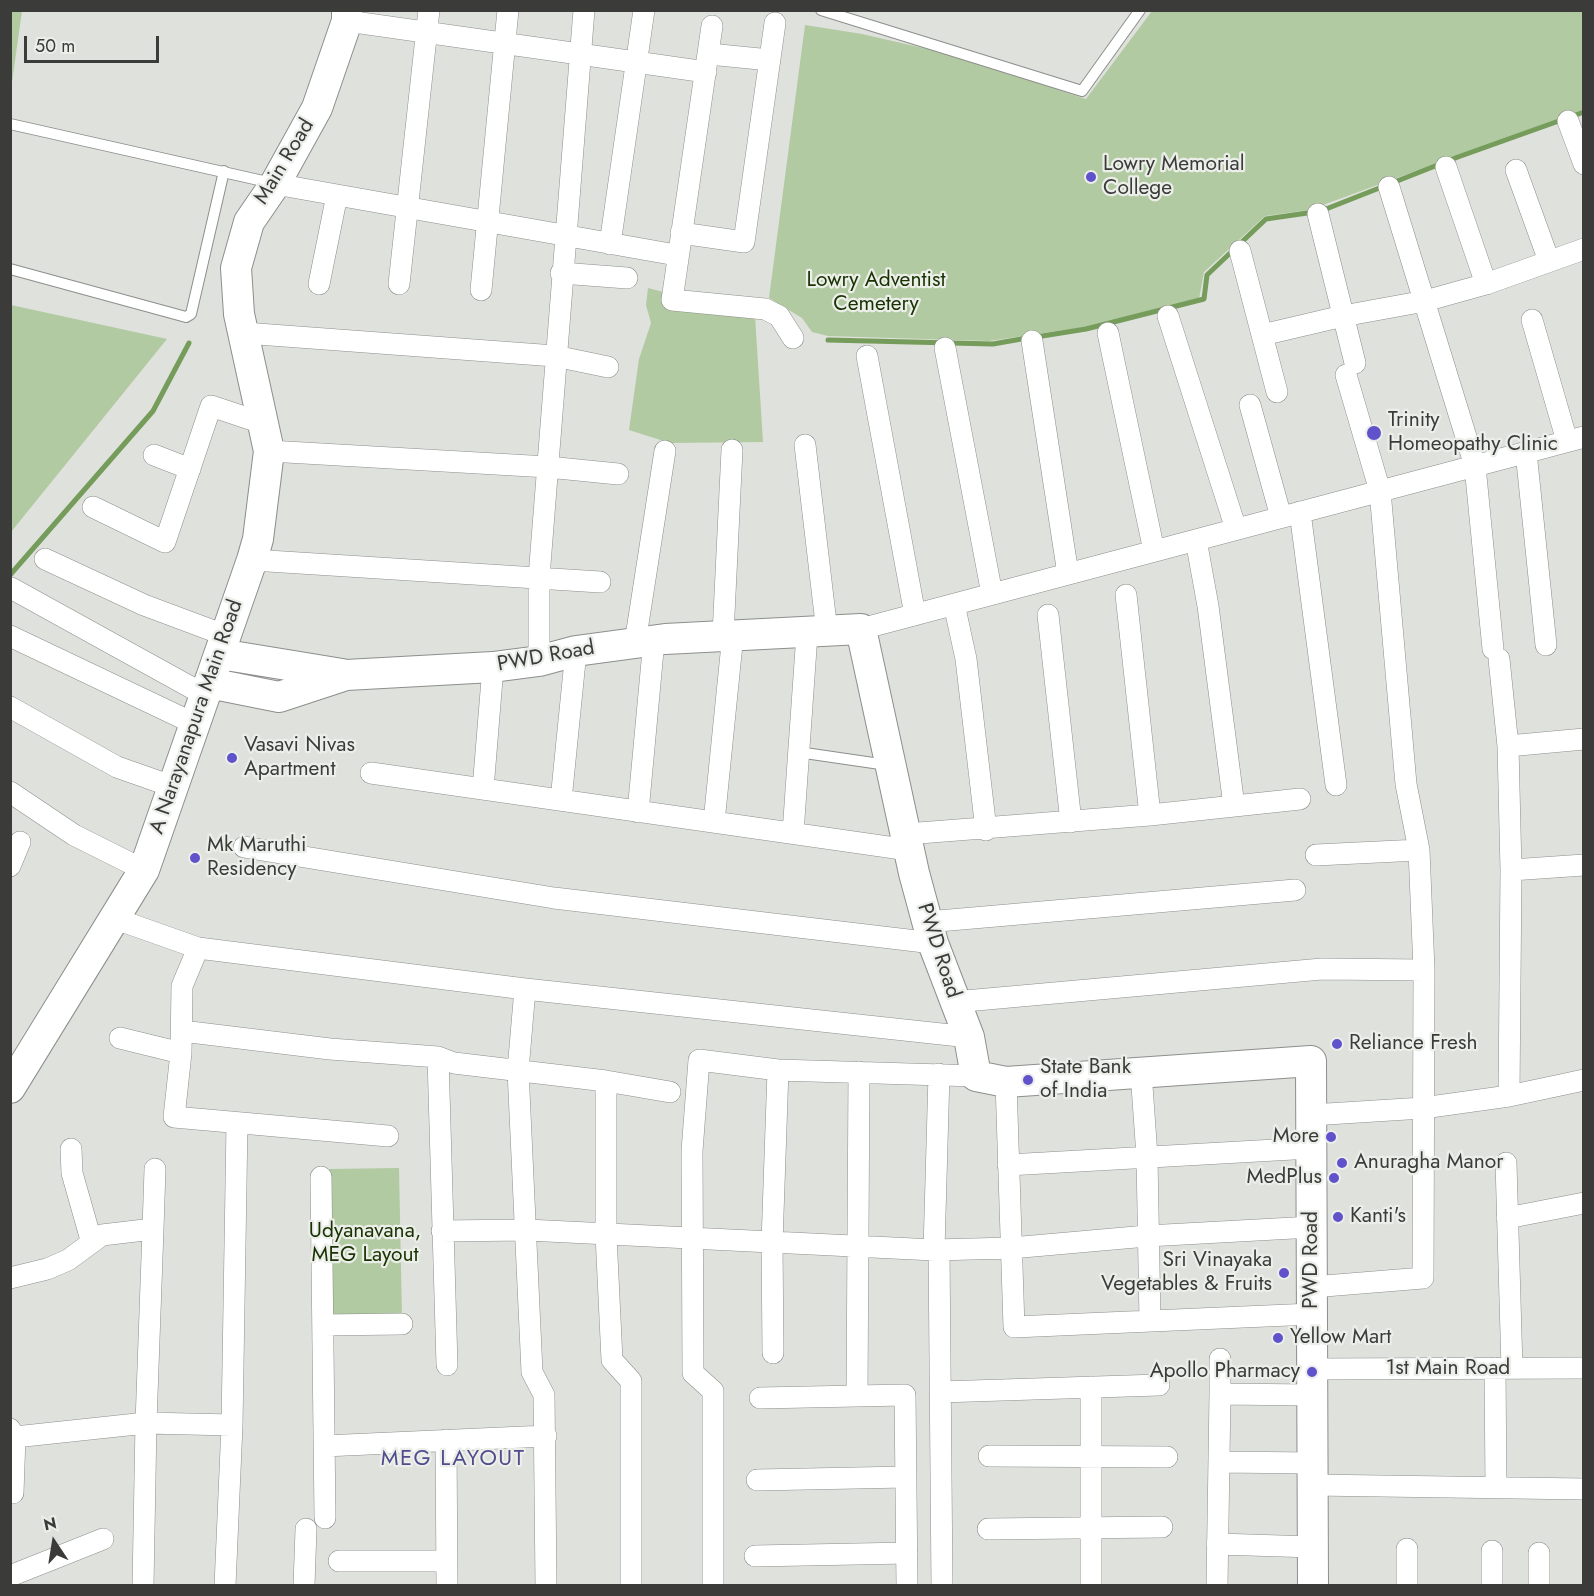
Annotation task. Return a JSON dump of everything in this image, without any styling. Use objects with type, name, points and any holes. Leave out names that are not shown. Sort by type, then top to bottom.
[{"type":"street","points":[[399,284],[429,10]]},
{"type":"street","points":[[481,290],[508,10]]},
{"type":"street","points":[[538,661],[539,577],[561,273],[584,10]]},
{"type":"street","points":[[610,244],[644,10]]},
{"type":"street","points":[[347,16],[427,32],[636,62],[707,63],[770,60]]},
{"type":"street","name":"Main Road","points":[[241,324],[236,268],[249,222],[275,184],[317,108],[347,16]]},
{"type":"street","points":[[681,233],[744,242],[775,23]]},
{"type":"street","points":[[712,26],[676,255],[672,300],[765,309],[779,316],[793,338]]},
{"type":"street","points":[[1568,121],[1584,164]]},
{"type":"street","points":[[1446,167],[1486,284]]},
{"type":"street","points":[[1516,170],[1549,261]]},
{"type":"street","points":[[275,184],[676,255]]},
{"type":"street","points":[[1389,187],[1475,466],[1508,746],[1511,870],[1509,1096]]},
{"type":"street","points":[[319,284],[336,195]]},
{"type":"street","points":[[1005,1082],[1014,1327],[1150,1321],[1312,1300],[1423,1278],[1424,970],[1419,850],[1406,784],[1380,491],[1350,369],[1343,316],[1318,214]]},
{"type":"street","points":[[1262,335],[1343,316],[1425,301],[1486,284],[1584,249]]},
{"type":"street","points":[[1240,251],[1277,392]]},
{"type":"street","points":[[561,273],[627,278]]},
{"type":"street","points":[[1168,316],[1236,529]]},
{"type":"street","points":[[861,629],[1575,439],[1532,320]]},
{"type":"street","points":[[241,324],[555,356],[608,368]]},
{"type":"street","name":"A Narayanapura Main Road","points":[[10,1088],[116,919],[144,870],[252,560],[258,538],[267,437],[241,324]]},
{"type":"street","points":[[1108,333],[1154,551]]},
{"type":"street","points":[[1032,341],[1068,574]]},
{"type":"street","points":[[945,348],[992,594]]},
{"type":"street","points":[[867,356],[915,615]]},
{"type":"street","points":[[1250,405],[1291,515],[1336,785]]},
{"type":"street","points":[[93,507],[165,542],[211,406],[267,437],[618,474]]},
{"type":"street","points":[[793,834],[798,752],[817,633],[805,445]]},
{"type":"street","points":[[714,822],[728,634],[732,450]]},
{"type":"street","points":[[638,812],[645,641],[665,451]]},
{"type":"street","points":[[1526,452],[1546,645]]},
{"type":"street","points":[[154,455],[190,469]]},
{"type":"street","points":[[1196,540],[1208,606],[1234,806]]},
{"type":"street","points":[[45,559],[224,645],[346,675]]},
{"type":"street","points":[[252,560],[600,582]]},
{"type":"street","points":[[11,588],[206,689]]},
{"type":"street","points":[[1126,595],[1150,815]]},
{"type":"street","points":[[954,604],[966,659],[986,830]]},
{"type":"street","points":[[1048,615],[1071,822]]},
{"type":"street","name":"PWD Road","points":[[206,689],[279,697],[346,675],[493,667],[645,641],[728,634],[817,633],[861,629],[930,932],[954,1002],[969,1037],[976,1076],[1005,1082],[1311,1061],[1313,1586]]},
{"type":"street","points":[[10,636],[195,724]]},
{"type":"street","points":[[561,800],[576,651]]},
{"type":"street","points":[[483,789],[493,667]]},
{"type":"street","points":[[10,707],[117,767],[174,787]]},
{"type":"street","points":[[1508,746],[1584,740]]},
{"type":"street","points":[[372,774],[793,834],[908,842],[986,830],[1300,799]]},
{"type":"street","points":[[10,792],[74,835],[144,870]]},
{"type":"street","points":[[10,866],[20,842]]},
{"type":"street","points":[[244,847],[554,898],[930,932],[1295,890]]},
{"type":"street","points":[[1316,855],[1419,850]]},
{"type":"street","points":[[1511,870],[1584,865]]},
{"type":"street","points":[[116,919],[147,928],[198,948],[525,989],[969,1037]]},
{"type":"street","points":[[198,948],[182,986],[181,1053],[174,1117],[388,1137]]},
{"type":"street","points":[[954,1002],[1322,969],[1424,970]]},
{"type":"street","points":[[525,989],[518,1070],[532,1372],[544,1395],[546,1586]]},
{"type":"street","points":[[182,1031],[330,1049],[438,1057],[454,1063],[606,1081],[670,1092]]},
{"type":"street","points":[[120,1038],[181,1053]]},
{"type":"street","points":[[438,1057],[447,1365]]},
{"type":"street","points":[[713,1586],[713,1391],[693,1373],[692,1152],[699,1060],[778,1070],[976,1076]]},
{"type":"street","points":[[773,1353],[772,1243],[778,1070]]},
{"type":"street","points":[[857,1396],[856,1247],[859,1072]]},
{"type":"street","points":[[1141,1072],[1147,1156],[1150,1321]]},
{"type":"street","points":[[939,1074],[937,1250],[942,1586]]},
{"type":"street","points":[[1311,1115],[1422,1108],[1509,1096],[1584,1080]]},
{"type":"street","points":[[606,1081],[606,1235],[612,1360],[631,1381],[631,1586]]},
{"type":"street","points":[[225,1586],[232,1425],[237,1124]]},
{"type":"street","points":[[1008,1165],[1311,1148]]},
{"type":"street","points":[[71,1149],[74,1183],[91,1240]]},
{"type":"street","points":[[1496,1488],[1503,1368],[1507,1218],[1506,1163]]},
{"type":"street","points":[[143,1586],[155,1169]]},
{"type":"street","points":[[321,1177],[325,1518]]},
{"type":"street","points":[[1507,1218],[1584,1203]]},
{"type":"street","points":[[442,1231],[527,1230],[937,1250],[1011,1248],[1147,1236],[1312,1227]]},
{"type":"street","points":[[10,1278],[47,1269],[68,1260],[91,1240],[102,1235],[153,1228]]},
{"type":"street","points":[[323,1325],[402,1324]]},
{"type":"street","points":[[1216,1586],[1220,1359]]},
{"type":"street","name":"1st Main Road","points":[[1220,1394],[1312,1382],[1503,1368],[1584,1368]]},
{"type":"street","points":[[940,1392],[1159,1385]]},
{"type":"street","points":[[1091,1387],[1091,1586]]},
{"type":"street","points":[[760,1398],[905,1395],[907,1568]]},
{"type":"street","points":[[13,1493],[13,1433],[146,1423],[232,1425]]},
{"type":"street","points":[[324,1446],[546,1436]]},
{"type":"street","points":[[446,1440],[447,1586]]},
{"type":"street","points":[[989,1456],[1167,1457]]},
{"type":"street","points":[[1219,1462],[1313,1474],[1496,1488],[1584,1489]]},
{"type":"street","points":[[757,1479],[906,1477]]},
{"type":"street","points":[[988,1529],[1162,1527]]},
{"type":"street","points":[[304,1586],[306,1529]]},
{"type":"street","points":[[10,1576],[103,1539]]},
{"type":"street","points":[[1217,1544],[1313,1547]]},
{"type":"street","points":[[1407,1550],[1407,1586]]},
{"type":"street","points":[[1492,1551],[1492,1586]]},
{"type":"street","points":[[1539,1553],[1539,1586]]},
{"type":"street","points":[[755,1556],[907,1568],[941,1564]]},
{"type":"street","points":[[339,1561],[447,1562]]},
{"type":"lane","points":[[821,10],[1082,91],[1140,10]]},
{"type":"lane","points":[[10,124],[275,184]]},
{"type":"lane","points":[[10,269],[186,317],[190,314],[224,171]]},
{"type":"lane","points":[[798,752],[891,765]]},
{"type":"green space","points":[[10,11],[22,11],[11,89]]},
{"type":"green space","name":"Lowry Memorial College","points":[[1152,11],[1583,11],[1583,110],[1309,210],[1265,216],[1204,272],[1199,299],[1085,327],[989,341],[828,336],[812,332],[802,318],[769,298],[805,25],[862,34],[958,56],[1086,99]]},
{"type":"green space","points":[[648,288],[755,316],[763,442],[670,443],[629,430],[639,359],[651,323],[646,305]]},
{"type":"green space","points":[[10,305],[167,339],[11,532]]},
{"type":"green space","name":"Udyanavana, MEG Layout","points":[[399,1168],[402,1319],[332,1320],[329,1169]]},
{"type":"waterway","points":[[1036,337],[1086,329],[1204,299],[1207,275],[1266,219],[1321,211],[1458,157],[1584,112]]},
{"type":"waterway","points":[[828,340],[993,344],[1027,338]]},
{"type":"waterway","points":[[10,575],[153,411],[189,343]]},
{"type":"place","name":"Lowry Memorial College","points":[[1091,177]]},
{"type":"place","name":"Trinity Homeopathy Clinic","points":[[1374,433]]},
{"type":"place","name":"Vasavi Nivas Apartment","points":[[232,758]]},
{"type":"place","name":"Mk Maruthi Residency","points":[[195,858]]},
{"type":"place","name":"Reliance Fresh","points":[[1337,1044]]},
{"type":"place","name":"State Bank of India","points":[[1028,1080]]},
{"type":"place","name":"More","points":[[1331,1137]]},
{"type":"place","name":"Anuragha Manor","points":[[1342,1163]]},
{"type":"place","name":"MedPlus","points":[[1334,1178]]},
{"type":"place","name":"Kanti's","points":[[1338,1217]]},
{"type":"place","name":"Sri Vinayaka Vegetables & Fruits","points":[[1284,1273]]},
{"type":"place","name":"Yellow Mart","points":[[1278,1338]]},
{"type":"place","name":"Apollo Pharmacy","points":[[1312,1372]]},
{"type":"district","name":"MEG LAYOUT","points":[[453,1460]]},
{"type":"park label","name":"Lowry Adventist Cemetery","points":[[876,293]]}]
